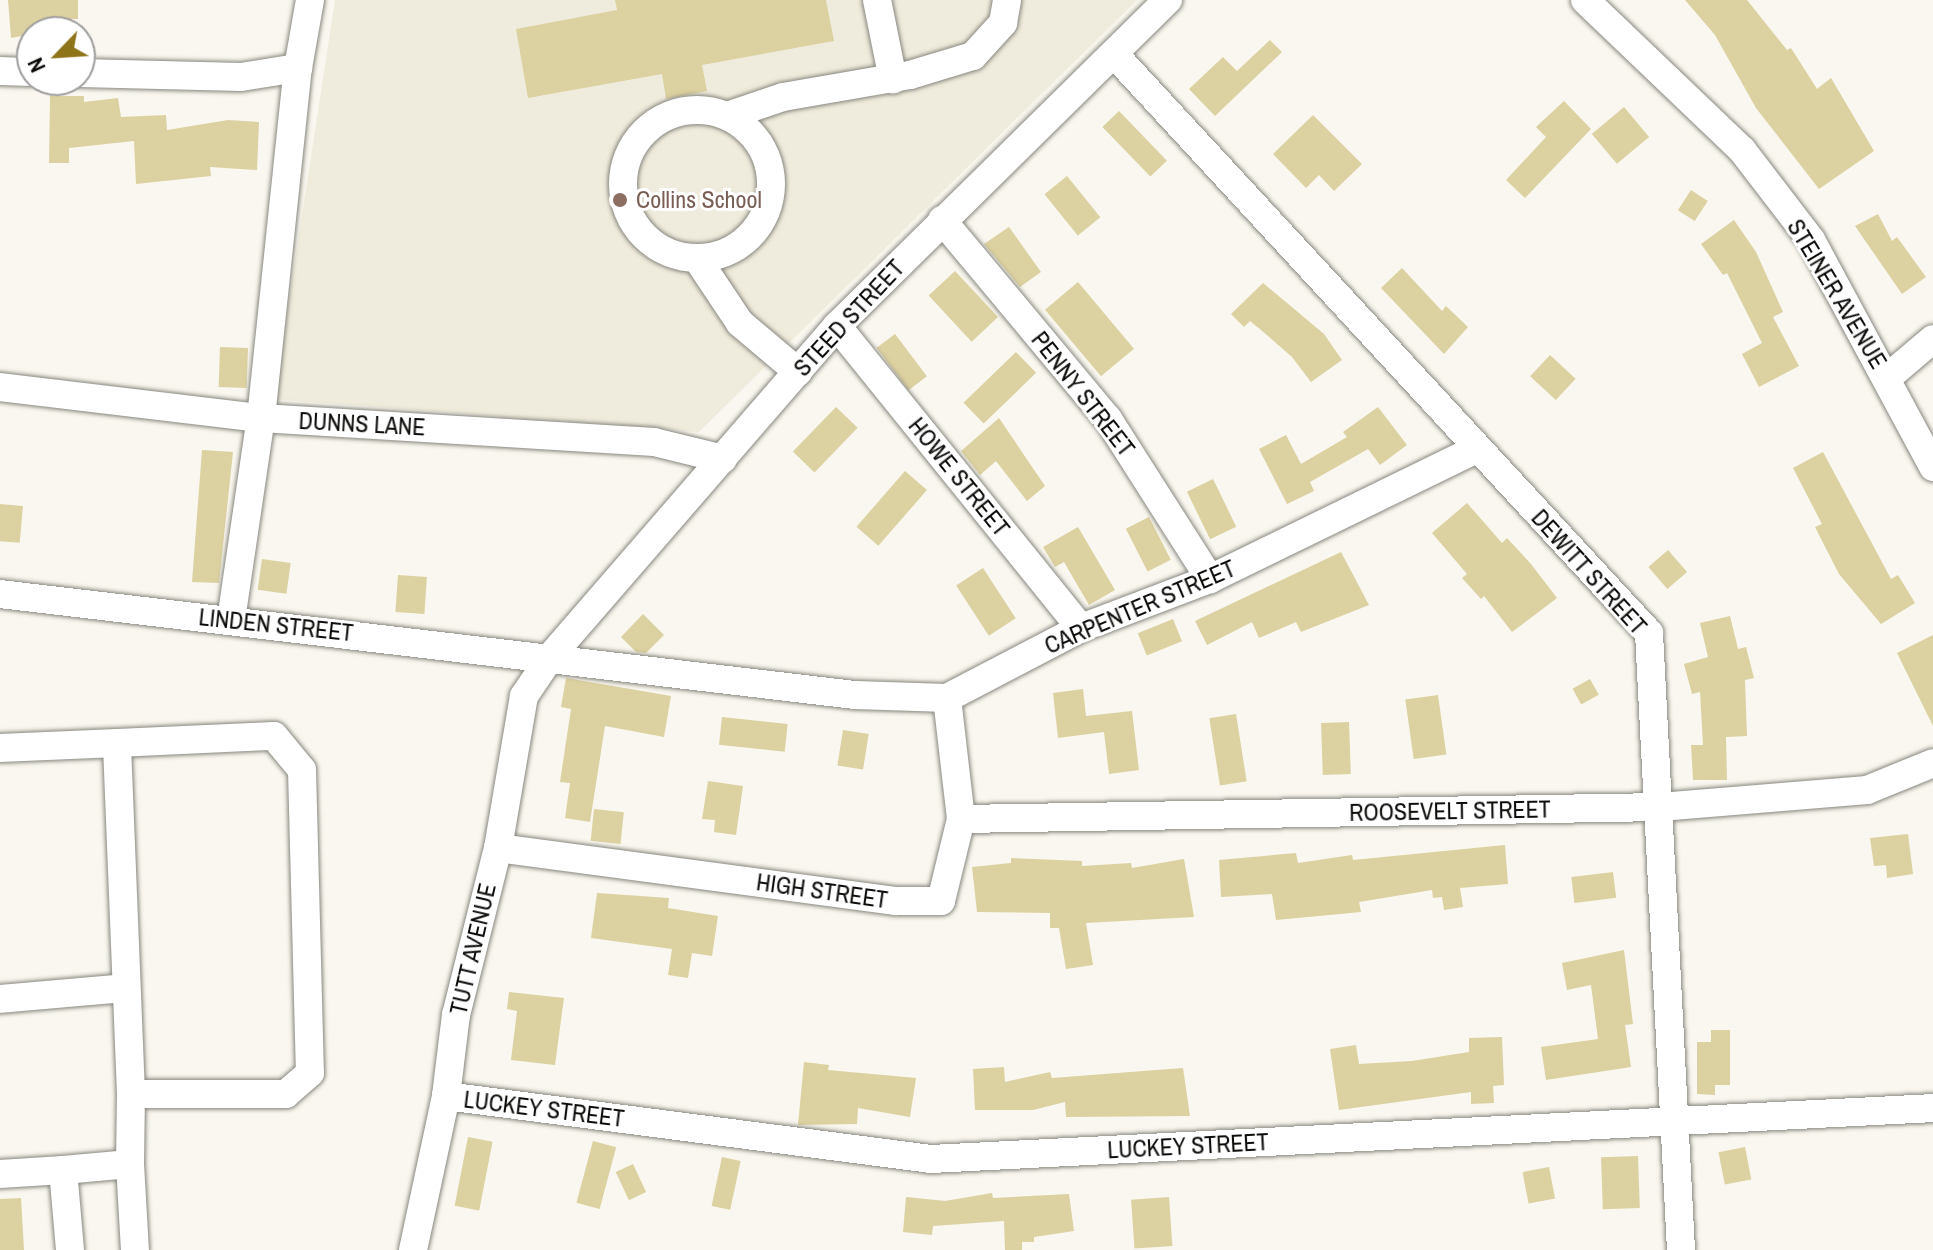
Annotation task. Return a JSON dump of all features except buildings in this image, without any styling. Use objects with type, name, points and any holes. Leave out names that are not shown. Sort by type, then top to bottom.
[{"type":"street","points":[[231,620],[261,418],[298,68],[310,0]]},
{"type":"street","points":[[877,0],[893,79]]},
{"type":"street","points":[[730,115],[762,145],[773,184],[762,223],[732,252],[698,260],[665,253],[629,219],[621,193],[625,159],[637,136],[669,112],[730,115],[783,97],[893,79],[973,56],[1003,23],[1007,0]]},
{"type":"street","name":"STEED STREET","points":[[551,656],[837,326],[1168,0]]},
{"type":"street","name":"STEINER AVENUE","points":[[1585,0],[1750,161],[1811,240],[1933,467]]},
{"type":"street","name":"DEWITT STREET","points":[[1115,55],[1649,633],[1681,1250]]},
{"type":"street","points":[[96,73],[241,77],[298,68]]},
{"type":"street","name":"PENNY STREET","points":[[942,220],[1108,419],[1210,579]]},
{"type":"street","points":[[698,260],[740,323],[798,372]]},
{"type":"street","name":"HOWE STREET","points":[[837,326],[1081,628]]},
{"type":"street","points":[[1887,378],[1933,339]]},
{"type":"street","name":"DUNNS LANE","points":[[0,387],[261,418],[654,442],[723,459]]},
{"type":"street","name":"CARPENTER STREET","points":[[551,656],[855,695],[947,698],[1081,628],[1210,579],[1477,449]]},
{"type":"street","name":"LINDEN STREET","points":[[0,594],[551,656]]},
{"type":"street","name":"TUTT AVENUE","points":[[413,1250],[446,1096],[456,1015],[498,848],[524,696],[551,656]]},
{"type":"street","name":"HIGH STREET","points":[[498,848],[896,901],[941,901],[961,819],[947,698]]},
{"type":"street","points":[[0,748],[274,736],[302,770],[310,1073],[286,1094],[131,1094]]},
{"type":"street","points":[[117,743],[135,1250]]},
{"type":"street","name":"ROOSEVELT STREET","points":[[961,819],[1660,807],[1867,790],[1933,763]]},
{"type":"street","points":[[0,999],[125,988]]},
{"type":"street","name":"LUCKEY STREET","points":[[446,1096],[931,1159],[1933,1108]]},
{"type":"street","points":[[0,1174],[130,1164]]},
{"type":"street","points":[[63,1170],[70,1250]]},
{"type":"shaded area","name":"Collins School","points":[[335,0],[1137,0],[699,432],[274,399]]},
{"type":"place","name":"Collins School","points":[[620,200]]}]
